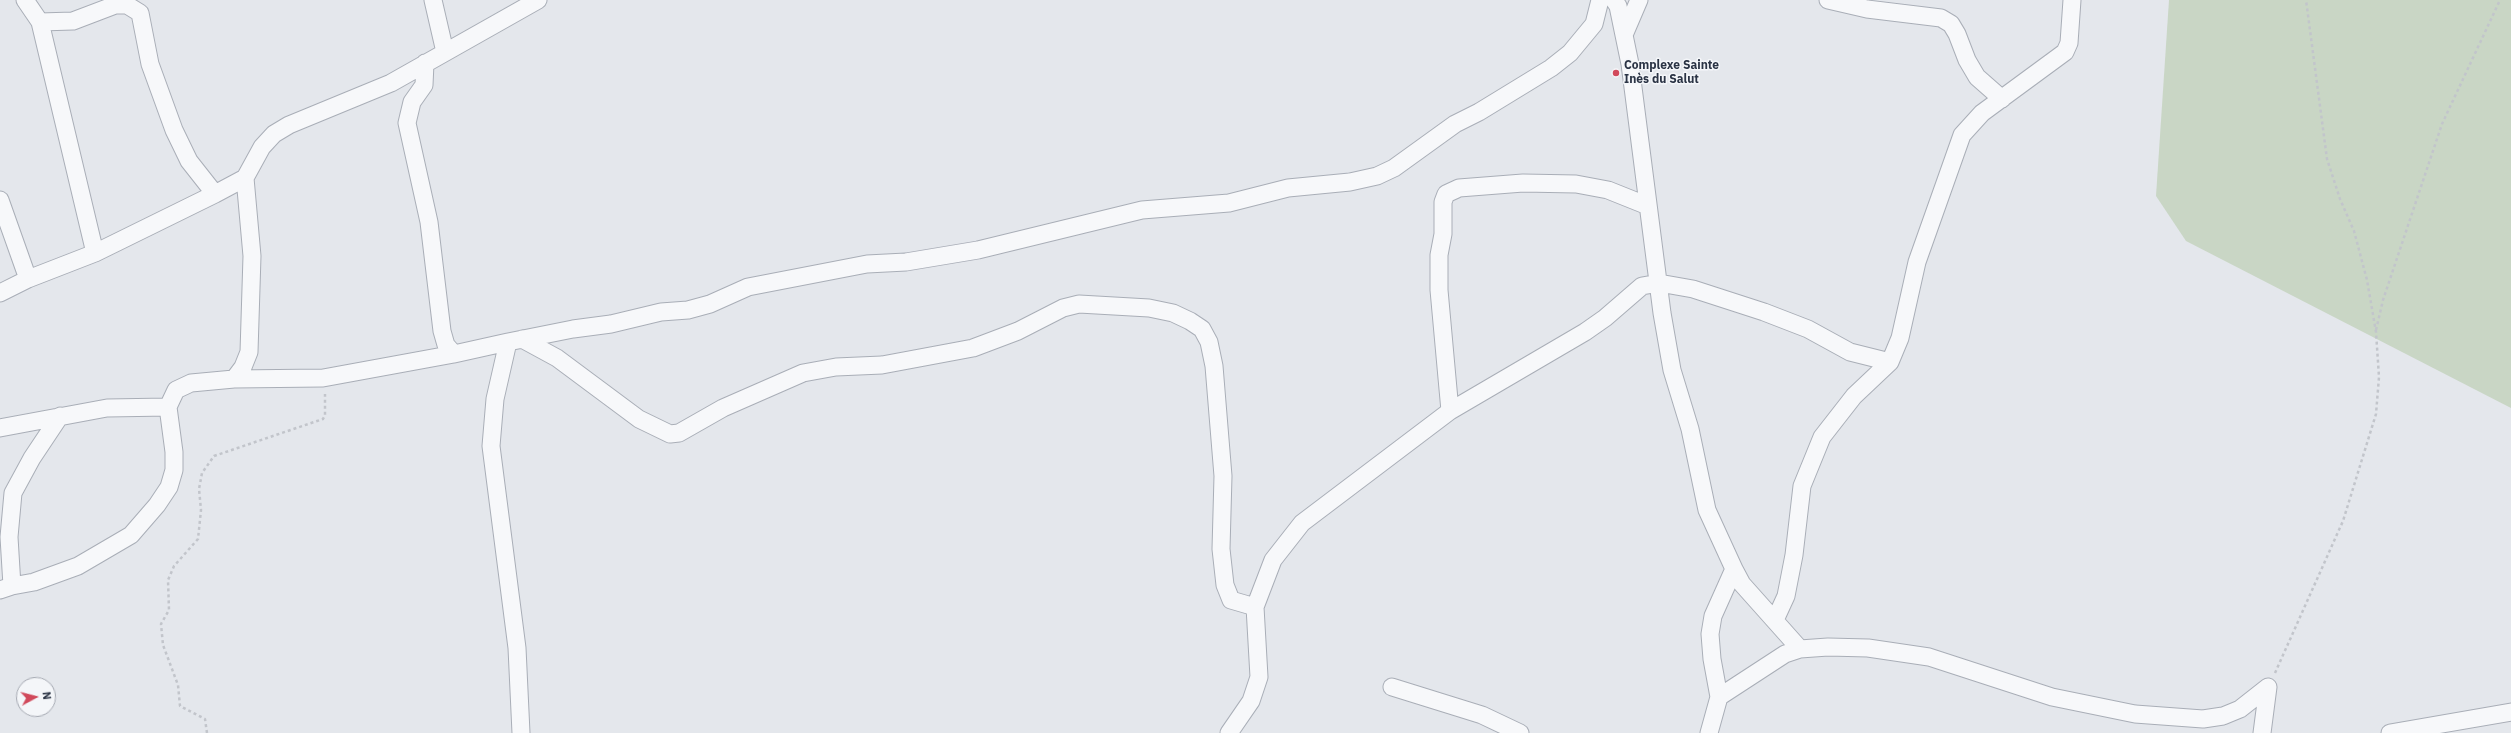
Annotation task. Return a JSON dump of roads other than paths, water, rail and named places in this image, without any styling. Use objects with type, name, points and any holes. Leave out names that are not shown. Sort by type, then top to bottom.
[{"type":"street","points":[[25,0],[40,22],[95,253]]},
{"type":"street","points":[[433,0],[445,52]]},
{"type":"street","points":[[0,293],[28,279],[95,253],[245,178],[262,148],[274,134],[290,125],[391,83],[538,0]]},
{"type":"street","points":[[60,416],[32,458],[13,494],[6,588],[34,582],[78,566],[108,550],[131,535],[157,505],[169,487],[174,470],[174,452],[168,407],[176,390],[191,383],[234,379],[323,378],[454,354],[515,340],[611,324],[661,312],[688,310],[710,304],[748,286],[867,264],[906,262],[978,250],[1142,210],[1229,203],[1288,188],[1350,182],[1378,176],[1394,168],[1455,124],[1479,112],[1551,68],[1570,53],[1594,24],[1600,0]]},
{"type":"street","points":[[1614,0],[1618,6],[1624,35],[1672,370],[1690,429],[1707,510],[1742,584],[1800,649]]},
{"type":"street","points":[[1624,35],[1639,0]]},
{"type":"street","points":[[1828,0],[1867,9],[1941,18],[1951,24],[1957,34],[1967,60],[1977,77],[2002,99]]},
{"type":"street","points":[[1775,620],[1786,596],[1794,555],[1802,486],[1822,436],[1854,396],[1890,362],[1900,338],[1917,262],[1962,136],[1982,114],[2065,52],[2070,43],[2072,0]]},
{"type":"street","points":[[40,22],[73,21],[115,5],[127,5],[140,13],[150,64],[174,130],[189,161],[215,194]]},
{"type":"street","points":[[425,63],[424,85],[412,102],[408,113],[408,128],[429,222],[442,331],[446,345],[454,354]]},
{"type":"street","points":[[234,379],[243,367],[249,352],[252,256],[245,178]]},
{"type":"street","points":[[1450,411],[1439,290],[1439,255],[1444,234],[1443,202],[1446,194],[1459,188],[1523,183],[1576,184],[1608,190],[1648,206]]},
{"type":"street","points":[[0,200],[28,279]]},
{"type":"street","points":[[1229,733],[1251,701],[1259,677],[1255,607],[1273,560],[1302,523],[1450,411],[1585,332],[1606,318],[1642,286],[1659,283],[1693,289],[1764,312],[1808,329],[1850,352],[1890,362]]},
{"type":"street","points":[[515,340],[557,358],[639,419],[670,434],[679,433],[743,399],[803,373],[836,367],[882,365],[974,348],[1018,332],[1063,308],[1079,304],[1149,308],[1173,313],[1202,329],[1209,342],[1214,366],[1221,453],[1221,549],[1225,585],[1231,600],[1255,607]]},
{"type":"street","points":[[515,340],[495,399],[491,446],[517,648],[521,733]]},
{"type":"street","points":[[0,428],[107,408],[168,407]]},
{"type":"street","points":[[1709,733],[1719,697],[1712,659],[1710,634],[1713,616],[1734,569]]},
{"type":"street","points":[[1719,697],[1767,663],[1800,649],[1828,647],[1868,648],[1929,657],[2052,697],[2135,714],[2160,717],[2202,719],[2223,716],[2240,710],[2268,687],[2262,733]]},
{"type":"street","points":[[1392,687],[1482,715],[1520,733]]},
{"type":"street","points":[[2390,733],[2511,712]]},
{"type":"place","name":"Complexe Sainte Inès du Salut","points":[[1616,73]]}]
